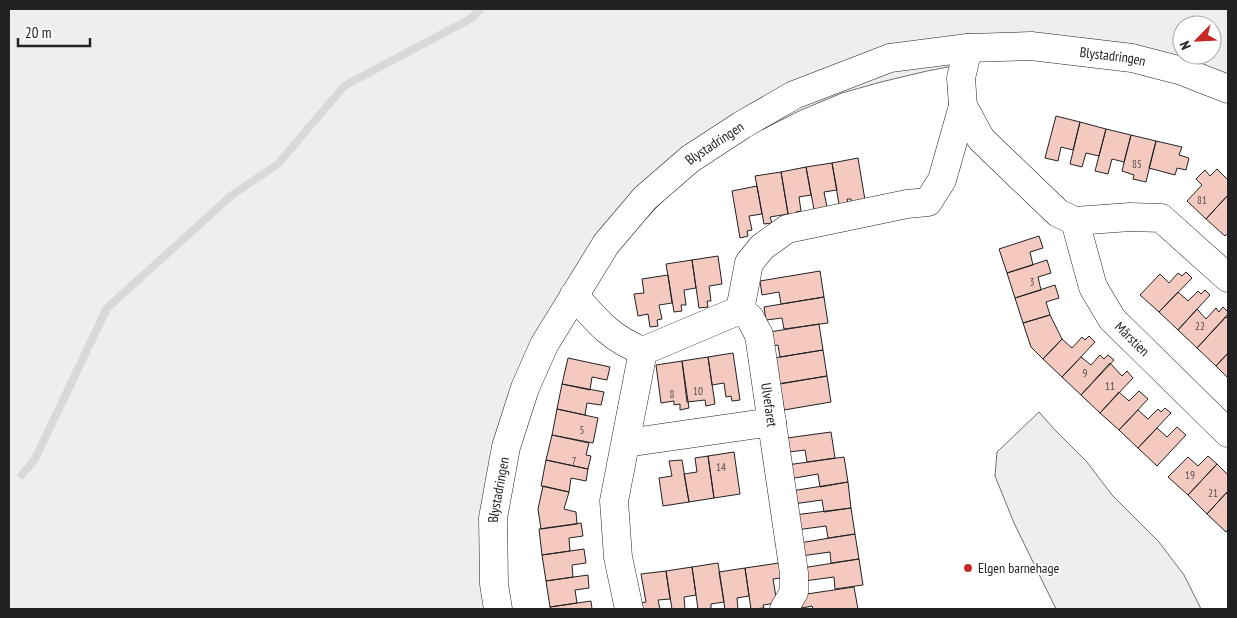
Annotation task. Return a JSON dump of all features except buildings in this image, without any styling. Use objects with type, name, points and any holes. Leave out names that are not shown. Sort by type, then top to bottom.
[{"type":"street","name":"Blystadringen","points":[[498,609],[494,584],[493,518],[506,446],[525,388],[544,344],[606,244],[645,198],[690,159],[742,125],[794,95],[890,58],[968,48],[1031,46],[1132,58],[1182,71],[1228,89]]},
{"type":"street","points":[[574,295],[602,326],[625,344],[644,351],[740,310],[749,263],[762,247],[787,229],[907,204],[928,202],[942,180],[963,106],[961,78],[968,48]]},
{"type":"street","points":[[963,106],[981,139],[1058,213],[1075,221],[1130,217],[1161,218],[1228,278]]},
{"type":"street","name":"Mårstien","points":[[1075,221],[1093,287],[1112,320],[1228,433]]},
{"type":"street","name":"Ulvefaret","points":[[740,310],[750,318],[759,335],[772,422],[794,573],[794,592],[784,609]]},
{"type":"street","points":[[629,609],[618,557],[614,502],[644,351]]},
{"type":"street","points":[[626,443],[772,422]]},
{"type":"shaded area","points":[[9,9],[1228,9],[1228,96],[1191,76],[1032,51],[927,71],[842,93],[799,111],[718,152],[672,191],[596,272],[517,386],[488,609],[9,609]]},
{"type":"shaded area","points":[[1039,412],[1087,462],[1112,495],[1159,542],[1184,575],[1201,609],[1056,609],[1014,523],[995,476],[997,452]]},
{"type":"waterway","points":[[22,475],[35,459],[107,308],[232,195],[278,164],[344,86],[472,18],[480,9]]},
{"type":"place","name":"Elgen barnehage","points":[[968,568]]}]
